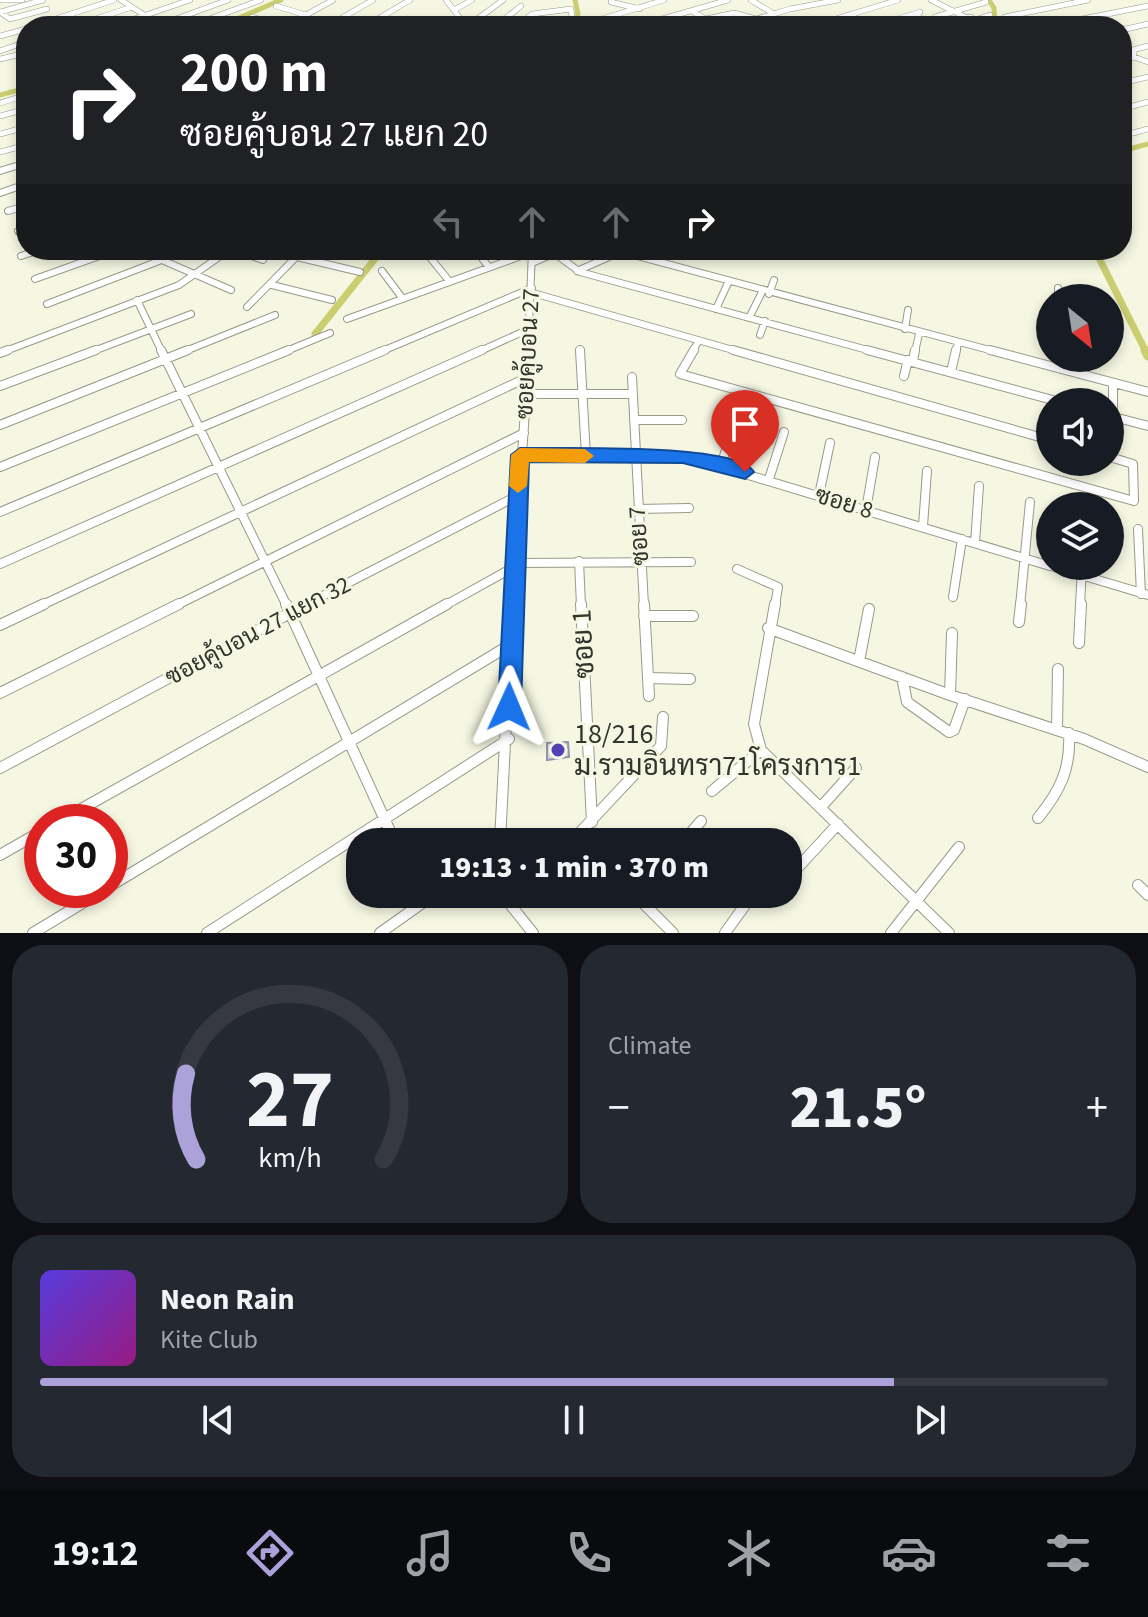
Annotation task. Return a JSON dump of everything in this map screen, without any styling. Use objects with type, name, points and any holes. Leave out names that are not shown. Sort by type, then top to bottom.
[{"type":"street","points":[[1,0],[22,0]]},
{"type":"street","points":[[0,12],[43,0]]},
{"type":"street","points":[[65,16],[114,0]]},
{"type":"street","points":[[121,0],[144,16],[190,0]]},
{"type":"street","points":[[186,16],[228,0]]},
{"type":"street","points":[[217,16],[261,0]]},
{"type":"street","points":[[318,0],[330,1]]},
{"type":"street","points":[[345,16],[373,0]]},
{"type":"street","points":[[383,16],[410,0]]},
{"type":"street","points":[[446,0],[459,16]]},
{"type":"street","points":[[454,10],[472,0]]},
{"type":"street","points":[[481,16],[503,0]]},
{"type":"street","points":[[610,1],[633,11],[656,0]]},
{"type":"street","points":[[616,16],[664,0]]},
{"type":"street","points":[[674,16],[728,0]]},
{"type":"street","points":[[751,0],[775,14]]},
{"type":"street","points":[[790,9],[792,0]]},
{"type":"street","points":[[768,16],[836,0]]},
{"type":"street","points":[[846,16],[898,0]]},
{"type":"street","points":[[908,16],[919,13],[934,1],[943,0]]},
{"type":"street","points":[[1010,16],[1088,0]]},
{"type":"street","points":[[276,6],[306,15],[330,1]]},
{"type":"street","points":[[570,1],[572,16]]},
{"type":"street","points":[[934,1],[962,16]]},
{"type":"street","points":[[938,16],[986,2]]},
{"type":"street","points":[[508,16],[521,6]]},
{"type":"street","points":[[1101,16],[1148,6]]},
{"type":"street","points":[[105,16],[132,7]]},
{"type":"street","points":[[21,16],[47,9]]},
{"type":"street","points":[[530,16],[571,9]]},
{"type":"street","points":[[692,11],[701,16]]},
{"type":"street","points":[[720,16],[734,13],[746,16]]},
{"type":"street","points":[[919,13],[923,16]]},
{"type":"street","points":[[1134,53],[1148,46]]},
{"type":"street","points":[[1134,53],[1148,62]]},
{"type":"street","points":[[8,211],[16,209]]},
{"type":"street","points":[[35,279],[88,260]]},
{"type":"street","points":[[0,353],[197,275],[217,260]]},
{"type":"street","points":[[247,307],[294,260]]},
{"type":"street","points":[[310,260],[360,272]]},
{"type":"street","points":[[432,260],[450,282]]},
{"type":"street","points":[[483,260],[489,267]]},
{"type":"street","points":[[347,319],[508,260]]},
{"type":"street","points":[[532,263],[539,260]]},
{"type":"street","points":[[566,260],[577,271],[1036,395]]},
{"type":"street","points":[[577,271],[598,260]]},
{"type":"street","points":[[648,260],[1036,364]]},
{"type":"street","points":[[47,304],[159,261],[231,290]]},
{"type":"street","name":"ซอยคู้บอน 27","points":[[501,828],[509,739],[517,496],[524,433],[532,263]]},
{"type":"street","points":[[382,271],[403,299]]},
{"type":"street","points":[[749,318],[774,280]]},
{"type":"street","points":[[716,309],[728,283]]},
{"type":"street","points":[[272,285],[332,300]]},
{"type":"street","points":[[0,512],[532,290],[698,342],[1036,436]]},
{"type":"street","points":[[137,300],[290,613],[346,742],[388,828]]},
{"type":"street","points":[[905,329],[908,310]]},
{"type":"street","points":[[0,386],[191,314]]},
{"type":"street","points":[[0,425],[275,315]]},
{"type":"street","points":[[760,335],[765,321]]},
{"type":"street","points":[[0,564],[529,329]]},
{"type":"street","points":[[0,467],[330,333]]},
{"type":"street","points":[[904,376],[919,334]]},
{"type":"street","points":[[698,342],[680,374],[1036,474]]},
{"type":"street","points":[[951,372],[958,343]]},
{"type":"street","points":[[580,350],[580,395],[586,456]]},
{"type":"street","points":[[1068,372],[1148,392]]},
{"type":"street","name":"ซอย 7","points":[[632,377],[649,696]]},
{"type":"street","points":[[0,625],[526,378]]},
{"type":"street","points":[[1113,383],[1113,388]]},
{"type":"street","points":[[526,394],[632,394]]},
{"type":"street","points":[[1124,419],[1148,426]]},
{"type":"street","points":[[634,420],[682,420]]},
{"type":"street","points":[[721,465],[736,420]]},
{"type":"street","points":[[769,479],[784,432]]},
{"type":"street","points":[[0,693],[524,433]]},
{"type":"street","points":[[819,495],[830,443]]},
{"type":"street","name":"ซอย 8","points":[[520,455],[683,456],[769,479],[1036,562]]},
{"type":"street","points":[[866,510],[875,457]]},
{"type":"street","points":[[1045,476],[1134,501],[1133,464],[1124,461]]},
{"type":"street","points":[[923,526],[927,471]]},
{"type":"street","points":[[975,543],[979,486]]},
{"type":"street","name":"ซอยคู้บอน 27 แยก 32","points":[[0,768],[517,496]]},
{"type":"street","points":[[1019,622],[1030,502]]},
{"type":"street","points":[[637,509],[689,508]]},
{"type":"street","points":[[1138,529],[1145,594]]},
{"type":"street","points":[[953,597],[962,539]]},
{"type":"street","points":[[90,804],[514,565],[579,561],[691,562]]},
{"type":"street","name":"ซอย 1","points":[[579,561],[592,822]]},
{"type":"street","points":[[737,569],[777,586],[754,724],[761,750],[949,933]]},
{"type":"street","points":[[1079,643],[1082,580]]},
{"type":"street","name":"ซอย 8","points":[[1107,580],[1145,594]]},
{"type":"street","points":[[859,661],[869,609]]},
{"type":"street","points":[[644,616],[693,616]]},
{"type":"street","points":[[768,628],[950,695],[1069,733],[1148,767]]},
{"type":"street","points":[[950,695],[952,633]]},
{"type":"street","points":[[128,875],[510,645]]},
{"type":"street","points":[[1057,729],[1058,669]]},
{"type":"street","points":[[902,677],[907,702],[949,732],[954,730],[965,699]]},
{"type":"street","points":[[648,678],[690,679]]},
{"type":"street","points":[[587,828],[661,746],[663,717]]},
{"type":"street","points":[[1038,818],[1060,791],[1072,761],[1069,733]]},
{"type":"street","points":[[207,933],[509,739]]},
{"type":"street","points":[[712,791],[761,750]]},
{"type":"street","points":[[821,807],[856,768]]},
{"type":"street","points":[[695,828],[701,821]]},
{"type":"street","points":[[802,863],[838,824]]},
{"type":"street","points":[[0,855],[24,841]]},
{"type":"street","points":[[891,933],[959,847]]},
{"type":"street","points":[[1138,885],[1148,895]]},
{"type":"street","points":[[33,933],[74,908]]},
{"type":"street","points":[[380,933],[410,908]]},
{"type":"street","points":[[515,908],[533,933]]},
{"type":"street","points":[[649,908],[673,933]]},
{"type":"street","points":[[725,933],[743,908]]},
{"type":"building","name":"18/216 ม.รามอินทรา71โครงการ1","points":[[568,742],[569,757],[547,760],[547,743]]},
{"type":"waterway","points":[[243,16],[281,0]]},
{"type":"waterway","points":[[575,0],[577,16]]},
{"type":"waterway","points":[[989,0],[994,16]]},
{"type":"waterway","points":[[0,95],[16,91]]},
{"type":"waterway","points":[[1132,148],[1148,144]]},
{"type":"waterway","points":[[315,334],[374,260]]},
{"type":"waterway","points":[[1100,260],[1148,356]]},
{"type":"slow traffic","points":[[518,486],[520,455],[585,456]]},
{"type":"place","name":"18/216 ม.รามอินทรา71โครงการ1","points":[[558,750]]},
{"type":"route","points":[[509,707],[520,455],[683,456],[745,472]]}]
